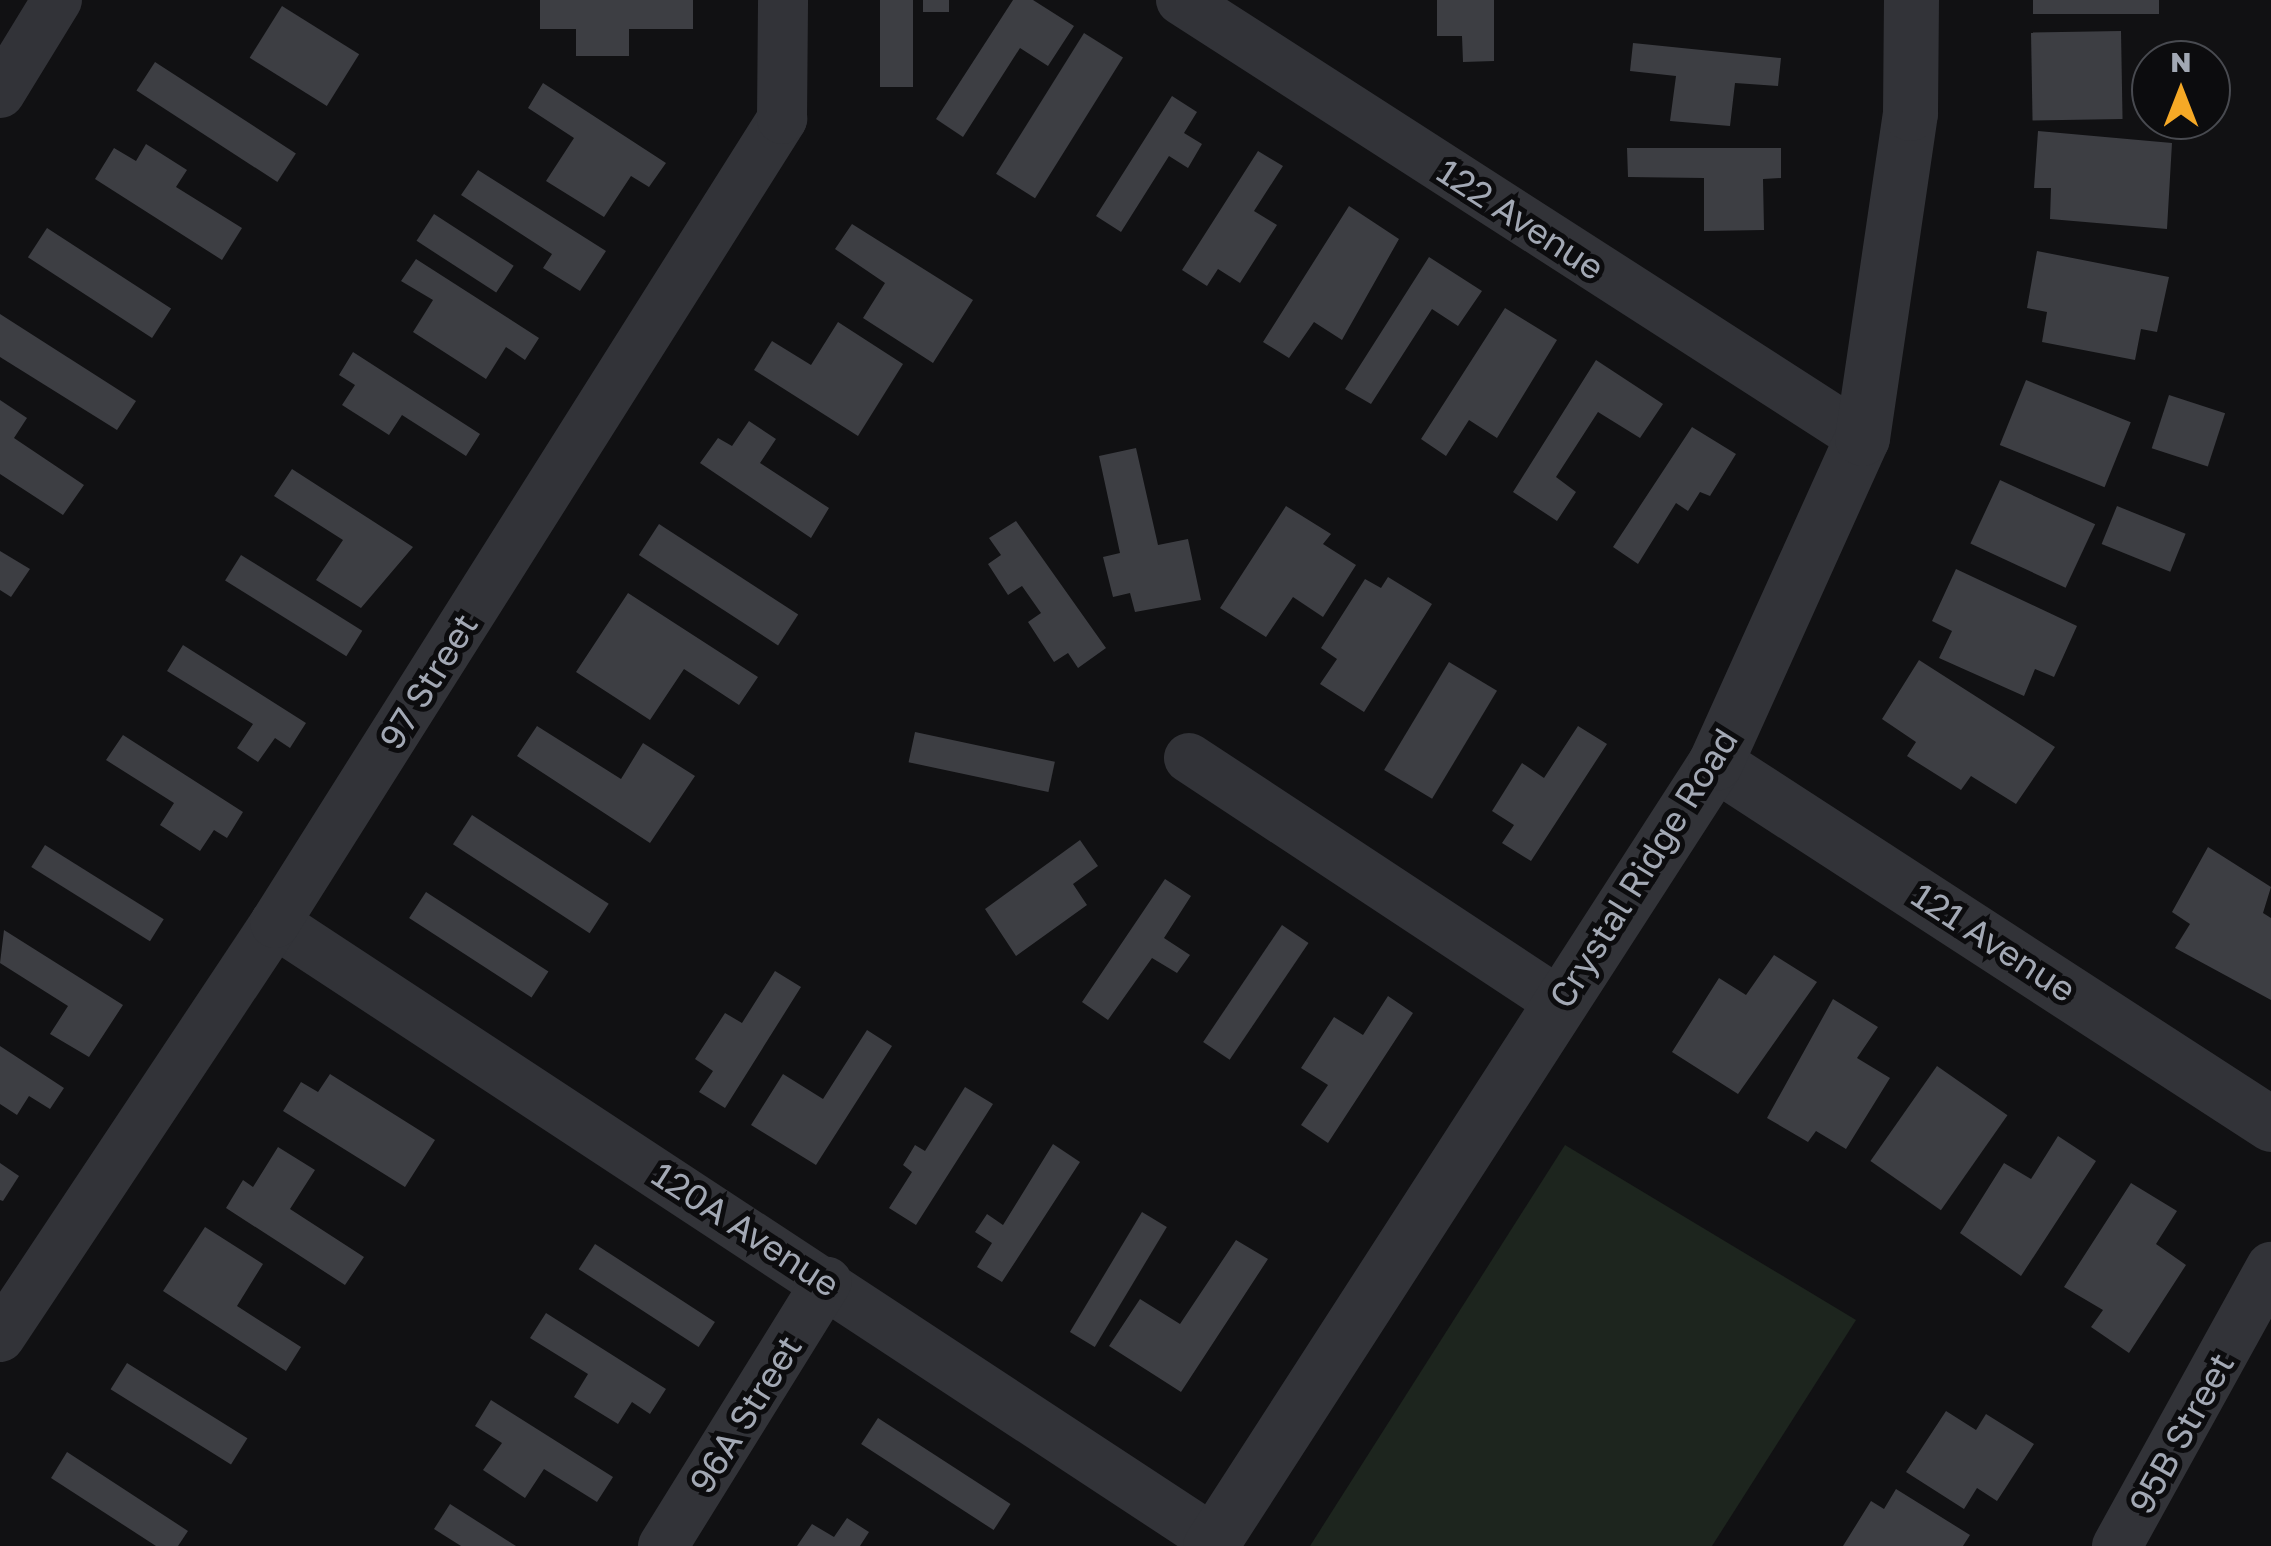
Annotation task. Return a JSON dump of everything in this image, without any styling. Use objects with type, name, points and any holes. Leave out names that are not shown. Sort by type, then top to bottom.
[{"type":"street","points":[[0,93],[58,0]]},
{"type":"street","name":"97 Street","points":[[0,1338],[276,922],[782,119],[783,0]]},
{"type":"street","name":"122 Avenue","points":[[1181,0],[1862,438]]},
{"type":"street","name":"Crystal Ridge Road","points":[[1212,1543],[1715,763],[1862,438],[1910,113],[1911,0]]},
{"type":"street","points":[[1188,758],[1559,1002]]},
{"type":"street","name":"121 Avenue","points":[[1715,763],[2271,1124]]},
{"type":"street","name":"120A Avenue","points":[[276,922],[827,1282],[1212,1543]]},
{"type":"street","name":"95B Street","points":[[2117,1546],[2271,1267]]},
{"type":"street","name":"96A Street","points":[[663,1546],[827,1282]]},
{"type":"shaded area","points":[[1565,1145],[1856,1320],[1712,1546],[1310,1546]]},
{"type":"building","points":[[540,0],[693,0],[693,29],[629,29],[629,56],[576,56],[576,29],[540,29]]},
{"type":"building","points":[[880,0],[913,0],[913,87],[880,87]]},
{"type":"building","points":[[923,0],[949,0],[949,12],[923,12]]},
{"type":"building","points":[[1013,0],[1033,0],[1074,26],[1048,66],[1020,48],[963,137],[936,119]]},
{"type":"building","points":[[1437,0],[1494,0],[1494,61],[1463,62],[1462,36],[1437,36]]},
{"type":"building","points":[[2033,0],[2159,0],[2159,14],[2033,14]]},
{"type":"building","points":[[282,6],[359,54],[327,106],[250,58]]},
{"type":"building","points":[[2121,31],[2123,119],[2033,121],[2031,33]]},
{"type":"building","points":[[1084,33],[1123,57],[1035,198],[996,174]]},
{"type":"building","points":[[1633,43],[1781,58],[1778,86],[1735,83],[1730,126],[1670,121],[1676,76],[1630,71]]},
{"type":"building","points":[[155,62],[296,153],[277,182],[136,91]]},
{"type":"building","points":[[543,83],[666,163],[649,187],[631,176],[604,217],[546,181],[574,138],[528,108]]},
{"type":"building","points":[[1172,96],[1197,112],[1184,133],[1202,144],[1188,168],[1169,156],[1121,232],[1096,216]]},
{"type":"building","points":[[2038,131],[2172,143],[2167,229],[2050,219],[2051,188],[2034,188]]},
{"type":"building","points":[[146,144],[187,170],[176,187],[242,228],[222,260],[95,179],[114,148],[136,161]]},
{"type":"building","points":[[1627,148],[1781,148],[1781,178],[1763,179],[1764,230],[1704,231],[1704,178],[1628,177]]},
{"type":"building","points":[[1258,151],[1283,166],[1254,211],[1277,225],[1240,283],[1218,269],[1207,286],[1182,270]]},
{"type":"building","points":[[478,170],[606,251],[580,291],[543,268],[552,254],[461,195]]},
{"type":"building","points":[[1349,206],[1399,239],[1342,340],[1314,322],[1289,358],[1263,342]]},
{"type":"building","points":[[434,214],[514,266],[496,293],[417,241]]},
{"type":"building","points":[[852,224],[973,300],[933,363],[863,318],[885,283],[835,249]]},
{"type":"building","points":[[47,228],[171,309],[152,338],[28,257]]},
{"type":"building","points":[[2037,251],[2169,277],[2157,332],[2141,329],[2135,360],[2042,342],[2047,312],[2027,308]]},
{"type":"building","points":[[1429,257],[1482,291],[1458,326],[1432,309],[1371,404],[1345,389]]},
{"type":"building","points":[[416,259],[539,338],[525,360],[506,347],[486,379],[413,332],[433,300],[401,281]]},
{"type":"building","points":[[1505,308],[1557,340],[1497,438],[1469,420],[1446,456],[1421,439]]},
{"type":"building","points":[[0,314],[136,401],[117,430],[0,357]]},
{"type":"building","points":[[838,322],[903,364],[858,436],[754,370],[772,341],[811,365]]},
{"type":"building","points":[[353,352],[480,434],[466,456],[402,415],[389,435],[342,405],[355,385],[339,375]]},
{"type":"building","points":[[1596,360],[1663,404],[1640,438],[1598,412],[1556,477],[1576,492],[1557,521],[1513,492]]},
{"type":"building","points":[[2026,380],[2131,422],[2105,487],[2000,445]]},
{"type":"building","points":[[2169,395],[2225,413],[2208,466],[2152,448]]},
{"type":"building","points":[[0,400],[27,418],[14,438],[84,485],[63,515],[0,474]]},
{"type":"building","points":[[749,421],[776,439],[760,463],[829,508],[811,538],[700,463],[718,438],[732,446]]},
{"type":"building","points":[[1692,427],[1736,454],[1710,496],[1700,492],[1688,511],[1676,503],[1638,564],[1613,547]]},
{"type":"building","points":[[1136,448],[1158,545],[1188,539],[1201,600],[1135,612],[1130,593],[1113,597],[1103,557],[1120,553],[1099,456]]},
{"type":"building","points":[[292,469],[413,547],[361,608],[316,580],[343,540],[274,496]]},
{"type":"building","points":[[2000,480],[2095,524],[2066,588],[1970,543]]},
{"type":"building","points":[[1286,506],[1331,534],[1323,544],[1356,565],[1323,617],[1293,597],[1266,637],[1220,608]]},
{"type":"building","points":[[2117,506],[2186,534],[2170,572],[2102,544]]},
{"type":"building","points":[[1016,521],[1106,648],[1078,668],[1068,653],[1054,662],[1028,622],[1041,613],[1022,586],[1008,595],[988,564],[1001,555],[989,538]]},
{"type":"building","points":[[659,524],[798,614],[778,645],[639,555]]},
{"type":"building","points":[[0,551],[30,569],[11,597],[0,590]]},
{"type":"building","points":[[241,555],[362,631],[346,656],[225,580]]},
{"type":"building","points":[[1956,569],[2077,626],[2054,677],[2035,669],[2024,696],[1939,658],[1952,631],[1932,621]]},
{"type":"building","points":[[1388,577],[1432,604],[1364,712],[1320,684],[1337,659],[1321,648],[1365,579],[1381,588]]},
{"type":"building","points":[[628,593],[758,677],[739,705],[684,669],[650,720],[576,672]]},
{"type":"building","points":[[183,645],[306,723],[290,748],[275,738],[258,762],[237,748],[253,724],[167,671]]},
{"type":"building","points":[[1919,660],[2055,747],[2016,804],[1971,776],[1961,790],[1907,756],[1916,742],[1882,719]]},
{"type":"building","points":[[1449,662],[1497,691],[1432,799],[1384,770]]},
{"type":"building","points":[[537,726],[621,779],[643,743],[695,776],[650,843],[517,756]]},
{"type":"building","points":[[1578,726],[1607,744],[1531,861],[1502,843],[1514,825],[1492,811],[1522,763],[1544,778]]},
{"type":"building","points":[[915,732],[1055,762],[1048,792],[909,762]]},
{"type":"building","points":[[123,735],[243,812],[227,838],[214,830],[200,851],[160,825],[174,803],[106,760]]},
{"type":"building","points":[[472,815],[609,904],[590,933],[453,844]]},
{"type":"building","points":[[1080,840],[1098,866],[1073,884],[1087,905],[1016,956],[985,909]]},
{"type":"building","points":[[45,845],[164,919],[150,941],[31,867]]},
{"type":"building","points":[[2208,847],[2271,887],[2263,913],[2271,918],[2271,1000],[2175,948],[2190,924],[2172,912]]},
{"type":"building","points":[[1165,879],[1191,896],[1164,938],[1190,955],[1177,973],[1152,958],[1108,1020],[1082,1002]]},
{"type":"building","points":[[426,892],[548,972],[532,998],[409,918]]},
{"type":"building","points":[[1282,925],[1309,943],[1230,1060],[1203,1042]]},
{"type":"building","points":[[4,930],[123,1005],[89,1057],[50,1034],[68,1006],[0,963]]},
{"type":"building","points":[[1774,955],[1817,982],[1738,1094],[1672,1052],[1719,978],[1746,995]]},
{"type":"building","points":[[775,971],[801,987],[725,1108],[699,1092],[713,1071],[695,1059],[725,1013],[742,1023]]},
{"type":"building","points":[[1388,996],[1413,1013],[1328,1143],[1301,1125],[1328,1085],[1301,1068],[1334,1017],[1363,1035]]},
{"type":"building","points":[[1833,999],[1878,1027],[1857,1058],[1890,1078],[1846,1149],[1816,1131],[1808,1142],[1767,1118]]},
{"type":"building","points":[[867,1030],[892,1046],[816,1165],[751,1125],[783,1074],[823,1099]]},
{"type":"building","points":[[0,1046],[64,1088],[50,1109],[29,1096],[17,1115],[0,1104]]},
{"type":"building","points":[[1937,1066],[2007,1115],[1941,1210],[1870,1161]]},
{"type":"building","points":[[330,1074],[435,1140],[405,1187],[283,1111],[301,1082],[318,1092]]},
{"type":"building","points":[[965,1087],[993,1104],[916,1225],[889,1208],[912,1172],[903,1165],[915,1145],[925,1151]]},
{"type":"building","points":[[2058,1136],[2096,1161],[2021,1276],[1960,1233],[2004,1163],[2031,1179]]},
{"type":"building","points":[[1053,1144],[1080,1162],[1002,1282],[977,1267],[992,1243],[975,1232],[987,1214],[1003,1225]]},
{"type":"building","points":[[278,1147],[315,1170],[290,1209],[364,1257],[345,1285],[226,1208],[243,1180],[253,1187]]},
{"type":"building","points":[[0,1163],[19,1176],[3,1201],[0,1200]]},
{"type":"building","points":[[2131,1183],[2177,1211],[2156,1244],[2186,1265],[2129,1353],[2091,1327],[2103,1310],[2064,1287]]},
{"type":"building","points":[[1142,1212],[1167,1227],[1095,1347],[1070,1332]]},
{"type":"building","points":[[205,1227],[263,1264],[237,1306],[301,1347],[286,1371],[163,1291]]},
{"type":"building","points":[[1236,1240],[1268,1259],[1181,1392],[1109,1346],[1140,1299],[1180,1324]]},
{"type":"building","points":[[595,1244],[715,1322],[699,1347],[579,1269]]},
{"type":"building","points":[[546,1313],[666,1389],[650,1414],[632,1402],[618,1424],[574,1397],[588,1374],[530,1338]]},
{"type":"building","points":[[127,1363],[247,1438],[231,1465],[111,1389]]},
{"type":"building","points":[[491,1400],[613,1477],[597,1502],[544,1469],[525,1498],[483,1470],[502,1443],[475,1426]]},
{"type":"building","points":[[1946,1411],[1976,1430],[1986,1414],[2034,1444],[1997,1501],[1977,1488],[1964,1509],[1906,1472]]},
{"type":"building","points":[[878,1418],[1011,1504],[994,1530],[861,1444]]},
{"type":"building","points":[[67,1452],[188,1531],[178,1546],[156,1546],[51,1478]]},
{"type":"building","points":[[1896,1489],[1970,1535],[1963,1546],[1843,1546],[1871,1501],[1884,1509]]},
{"type":"building","points":[[450,1504],[516,1546],[461,1546],[434,1529]]},
{"type":"building","points":[[847,1518],[869,1532],[860,1546],[797,1546],[812,1524],[834,1537]]}]
